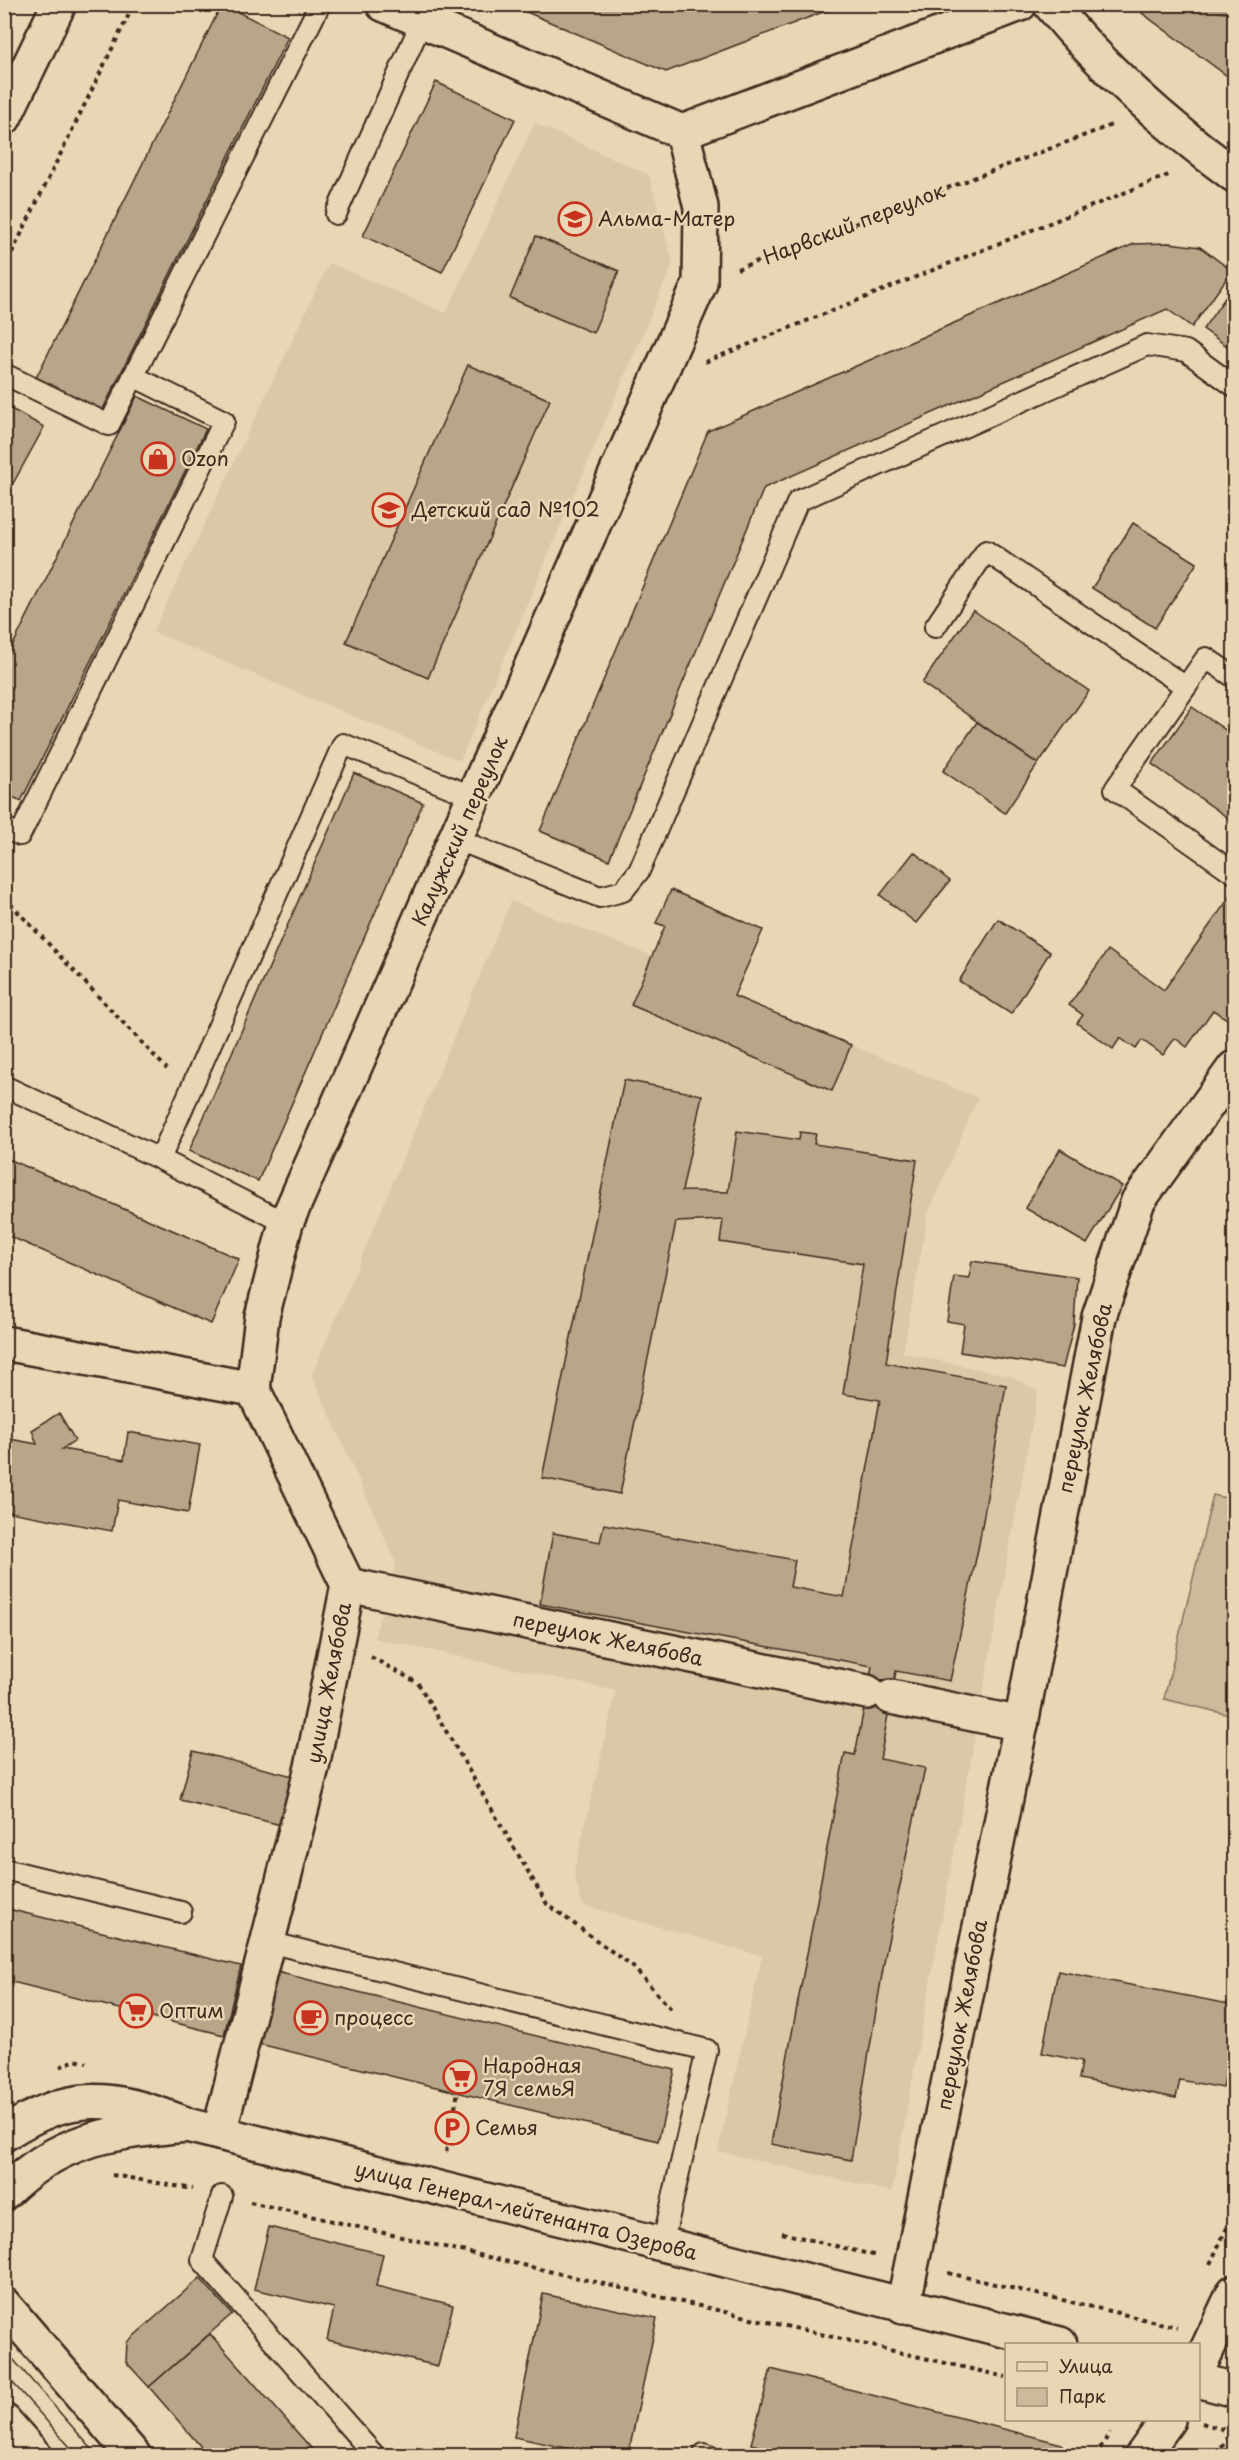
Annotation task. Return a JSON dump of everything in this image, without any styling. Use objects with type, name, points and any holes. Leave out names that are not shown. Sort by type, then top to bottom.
[{"type":"street","points":[[4,117],[59,4]]},
{"type":"street","points":[[383,4],[682,132],[1020,4]]},
{"type":"street","points":[[1050,4],[1085,48],[1151,110],[1223,166]]},
{"type":"street","points":[[682,132],[701,207],[700,283]]},
{"type":"street","name":"Калужский переулок","points":[[253,1389],[262,1317],[286,1223],[660,380],[700,283]]},
{"type":"street","name":"переулок Желябова","points":[[903,2307],[1021,1724],[1099,1317],[1138,1201],[1234,1068]]},
{"type":"street","points":[[4,1343],[253,1389]]},
{"type":"street","name":"улица Желябова","points":[[219,2133],[312,1767],[348,1585],[253,1389]]},
{"type":"street","name":"переулок Желябова","points":[[348,1585],[1021,1724]]},
{"type":"street","points":[[4,2134],[30,2117],[65,2104],[105,2101],[139,2106],[187,2125]]},
{"type":"street","name":"улица Генерал-лейтенанта Озерова","points":[[4,2193],[46,2158],[79,2142],[119,2132],[187,2125],[903,2307],[1056,2343]]},
{"type":"street","points":[[1200,2365],[1234,2292]]},
{"type":"street","points":[[4,2306],[134,2456]]},
{"type":"street","points":[[1200,2381],[1234,2390]]},
{"type":"street","points":[[4,2421],[35,2456]]},
{"type":"street","points":[[1142,2456],[1167,2421]]},
{"type":"lane","points":[[4,374],[109,425],[320,4]]},
{"type":"lane","points":[[336,214],[422,21]]},
{"type":"lane","points":[[456,838],[600,897],[623,891],[639,871],[798,501],[1147,345],[1186,351],[1234,386]]},
{"type":"lane","points":[[4,828],[20,835],[224,421],[133,376]]},
{"type":"lane","points":[[936,627],[986,551],[1186,687]]},
{"type":"lane","points":[[1234,678],[1206,658],[1115,789],[1234,873]]},
{"type":"lane","points":[[160,1159],[343,744],[474,797]]},
{"type":"lane","points":[[4,1086],[160,1159],[286,1223]]},
{"type":"lane","points":[[4,1869],[181,1912]]},
{"type":"lane","points":[[268,1942],[707,2049],[662,2246]]},
{"type":"lane","points":[[222,2196],[202,2259],[375,2456]]},
{"type":"path","points":[[4,269],[134,4]]},
{"type":"path","name":"Нарвский переулок","points":[[700,283],[1151,110]]},
{"type":"path","points":[[660,380],[1223,166]]},
{"type":"path","points":[[4,897],[189,1092]]},
{"type":"path","points":[[338,1639],[418,1683],[547,1904],[633,1967],[707,2049]]},
{"type":"path","points":[[446,2152],[458,2092]]},
{"type":"path","points":[[108,2176],[118,2174],[156,2180],[1005,2377]]},
{"type":"path","points":[[11,2227],[5,2235],[11,2267]]},
{"type":"path","points":[[1201,2423],[1234,2431],[1215,2456]]},
{"type":"path","points":[[1095,2456],[1113,2428]]},
{"type":"shaded area","name":"Детский сад №102","points":[[535,123],[649,175],[673,263],[460,761],[153,632],[329,263],[446,313]]},
{"type":"shaded area","points":[[671,890],[763,930],[735,996],[978,1098],[928,1214],[903,1353],[1010,1376],[1038,1391],[892,2192],[718,2151],[762,1956],[582,1905],[574,1872],[616,1691],[374,1638],[396,1563],[312,1375],[511,901],[652,956],[665,927],[656,923]]},
{"type":"green space","points":[[1213,1495],[1234,1500],[1234,1716],[1164,1699]]},
{"type":"building","points":[[222,4],[288,37],[102,411],[36,378]]},
{"type":"building","points":[[508,4],[844,4],[666,72]]},
{"type":"building","points":[[1148,4],[1234,4],[1234,81],[1142,13]]},
{"type":"building","points":[[436,82],[515,119],[442,272],[363,236]]},
{"type":"building","points":[[536,236],[619,271],[593,333],[510,298]]},
{"type":"building","points":[[1169,243],[1200,247],[1232,271],[1192,327],[1167,309],[764,488],[609,860],[540,831],[708,431],[1134,244]]},
{"type":"building","points":[[1234,285],[1234,351],[1203,329]]},
{"type":"building","points":[[468,365],[550,400],[428,678],[346,642]]},
{"type":"building","points":[[137,396],[206,429],[21,801],[4,793],[4,663]]},
{"type":"building","points":[[4,405],[44,427],[4,500]]},
{"type":"building","points":[[1133,523],[1197,563],[1155,628],[1092,588]]},
{"type":"building","points":[[973,610],[1089,691],[1038,764],[922,683]]},
{"type":"building","points":[[1192,707],[1234,736],[1234,822],[1152,764]]},
{"type":"building","points":[[977,722],[1038,764],[1005,813],[943,771]]},
{"type":"building","points":[[354,773],[423,803],[258,1181],[189,1151]]},
{"type":"building","points":[[914,852],[950,881],[916,923],[880,895]]},
{"type":"building","points":[[671,890],[763,930],[734,996],[851,1045],[832,1091],[631,1005],[665,926],[656,923]]},
{"type":"building","points":[[1234,891],[1234,1009],[1227,1019],[1213,1010],[1187,1047],[1175,1038],[1163,1055],[1142,1040],[1136,1049],[1120,1038],[1113,1049],[1077,1023],[1083,1015],[1069,1005],[1108,950],[1164,990]]},
{"type":"building","points":[[998,919],[1050,952],[1011,1014],[959,981]]},
{"type":"building","points":[[624,1080],[702,1095],[682,1191],[728,1192],[737,1131],[799,1140],[800,1132],[816,1134],[814,1144],[917,1160],[886,1363],[1006,1385],[979,1544],[950,1681],[896,1671],[880,1759],[925,1768],[886,1951],[851,2160],[771,2144],[845,1753],[855,1755],[872,1666],[540,1604],[553,1533],[600,1542],[604,1524],[795,1560],[790,1587],[844,1597],[880,1400],[843,1394],[863,1264],[720,1242],[723,1220],[676,1222],[620,1494],[542,1478]]},
{"type":"building","points":[[1060,1149],[1122,1186],[1087,1244],[1025,1208]]},
{"type":"building","points":[[4,1157],[239,1259],[211,1324],[4,1234]]},
{"type":"building","points":[[972,1261],[1077,1277],[1074,1324],[1063,1368],[960,1352],[964,1324],[947,1321],[954,1276],[969,1278]]},
{"type":"building","points":[[59,1413],[75,1440],[62,1449],[124,1460],[128,1432],[200,1445],[188,1513],[118,1500],[112,1531],[4,1511],[4,1438],[37,1444],[32,1430]]},
{"type":"building","points":[[193,1751],[293,1776],[281,1825],[180,1800]]},
{"type":"building","points":[[4,1908],[241,1966],[224,2035],[4,1980]]},
{"type":"building","points":[[1058,1971],[1234,2005],[1234,2032],[1223,2088],[1180,2080],[1176,2098],[1079,2079],[1082,2061],[1042,2053]]},
{"type":"building","points":[[277,1972],[675,2070],[658,2141],[259,2044]]},
{"type":"building","points":[[269,2227],[383,2254],[376,2286],[453,2305],[438,2366],[327,2340],[334,2308],[254,2289]]},
{"type":"building","points":[[200,2278],[232,2314],[149,2387],[126,2362],[127,2342]]},
{"type":"building","points":[[543,2294],[657,2318],[628,2456],[604,2456],[514,2437]]},
{"type":"building","points":[[210,2334],[318,2456],[209,2456],[149,2387]]},
{"type":"building","points":[[771,2369],[1062,2444],[1059,2456],[794,2456],[751,2444]]},
{"type":"tram line","points":[[4,2349],[98,2456]]},
{"type":"tram line","points":[[4,2373],[78,2456]]},
{"type":"place","name":"Альма-Матер","points":[[575,219]]},
{"type":"place","name":"Ozon","points":[[158,459]]},
{"type":"place","name":"Детский сад №102","points":[[389,510]]},
{"type":"place","name":"Оптим","points":[[136,2011]]},
{"type":"place","name":"процесс","points":[[311,2018]]},
{"type":"place","name":"Народная 7Я семьЯ","points":[[460,2077]]},
{"type":"place","name":"Семья","points":[[452,2128]]}]
